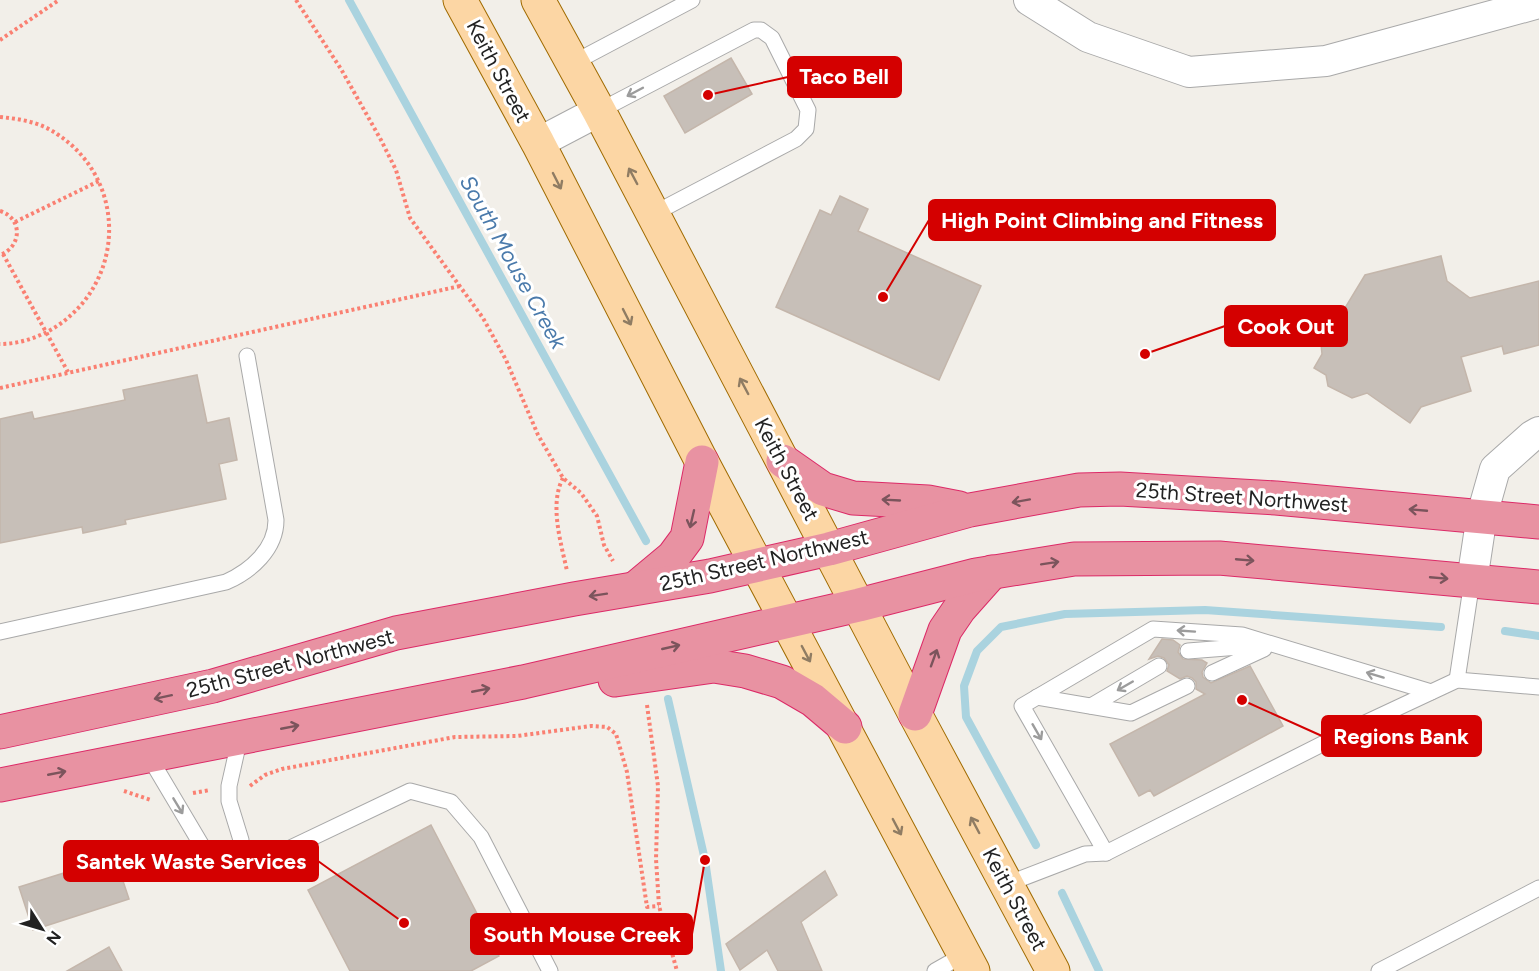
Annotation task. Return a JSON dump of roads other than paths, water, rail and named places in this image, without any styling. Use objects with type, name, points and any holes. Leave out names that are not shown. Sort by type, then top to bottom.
[{"type":"highway","points":[[783,461],[823,489],[853,498],[928,502],[970,510]]},
{"type":"highway","points":[[635,589],[673,557],[687,538],[702,462]]},
{"type":"highway","name":"25th Street Northwest","points":[[0,732],[213,686],[396,633],[759,566],[970,510],[1079,490],[1120,489],[1276,498],[1539,522]]},
{"type":"highway","points":[[0,785],[523,682],[992,572],[1074,559],[1218,558],[1539,587]]},
{"type":"highway","points":[[915,714],[945,630],[960,608],[992,572]]},
{"type":"highway","points":[[523,682],[622,680],[714,666],[782,681],[813,700],[845,727]]},
{"type":"main road","name":"Keith Street","points":[[460,0],[538,143],[702,462],[969,963]]},
{"type":"main road","name":"Keith Street","points":[[538,0],[599,111],[915,714],[1053,971]]},
{"type":"street","points":[[1029,0],[1088,37],[1189,72],[1326,61],[1539,3]]},
{"type":"street","points":[[538,143],[599,111]]},
{"type":"street","points":[[1472,581],[1482,515],[1495,469],[1539,432]]},
{"type":"lane","points":[[573,63],[692,0]]},
{"type":"lane","points":[[599,111],[754,30],[761,30],[772,38],[808,110],[806,129],[796,139],[653,214]]},
{"type":"lane","points":[[0,632],[226,582],[250,569],[260,559],[273,536],[276,520],[247,356]]},
{"type":"lane","points":[[1457,680],[1472,581]]},
{"type":"lane","points":[[1106,853],[1022,706],[1153,629],[1242,635],[1431,692]]},
{"type":"lane","points":[[1188,651],[1274,644]]},
{"type":"lane","points":[[1212,673],[1274,644]]},
{"type":"lane","points":[[1091,706],[1159,666]]},
{"type":"lane","points":[[1007,884],[1085,854],[1106,853],[1348,731],[1457,680],[1539,687]]},
{"type":"lane","points":[[1037,697],[1131,712],[1187,686]]},
{"type":"lane","points":[[238,873],[241,840],[229,801],[229,786],[240,737]]},
{"type":"lane","points":[[148,755],[211,861],[238,873],[411,791],[451,802],[482,837],[550,971]]},
{"type":"lane","points":[[1379,971],[1539,888]]},
{"type":"lane","points":[[935,971],[969,963]]},
{"type":"waterway","name":"South Mouse Creek","points":[[349,0],[646,541]]},
{"type":"waterway","points":[[1036,845],[966,717],[964,686],[977,651],[1001,627],[1065,614],[1205,610],[1441,627]]},
{"type":"waterway","points":[[1505,631],[1539,636]]},
{"type":"waterway","name":"South Mouse Creek","points":[[668,699],[705,860],[721,971]]},
{"type":"waterway","points":[[1062,893],[1099,971]]},
{"type":"place","name":"Taco Bell","points":[[708,95]]},
{"type":"place","name":"High Point Climbing and Fitness","points":[[883,297]]},
{"type":"place","name":"Cook Out","points":[[1145,354]]},
{"type":"place","name":"Regions Bank","points":[[1242,700]]},
{"type":"place","name":"South Mouse Creek","points":[[705,860]]},
{"type":"place","name":"Santek Waste Services","points":[[404,923]]}]
